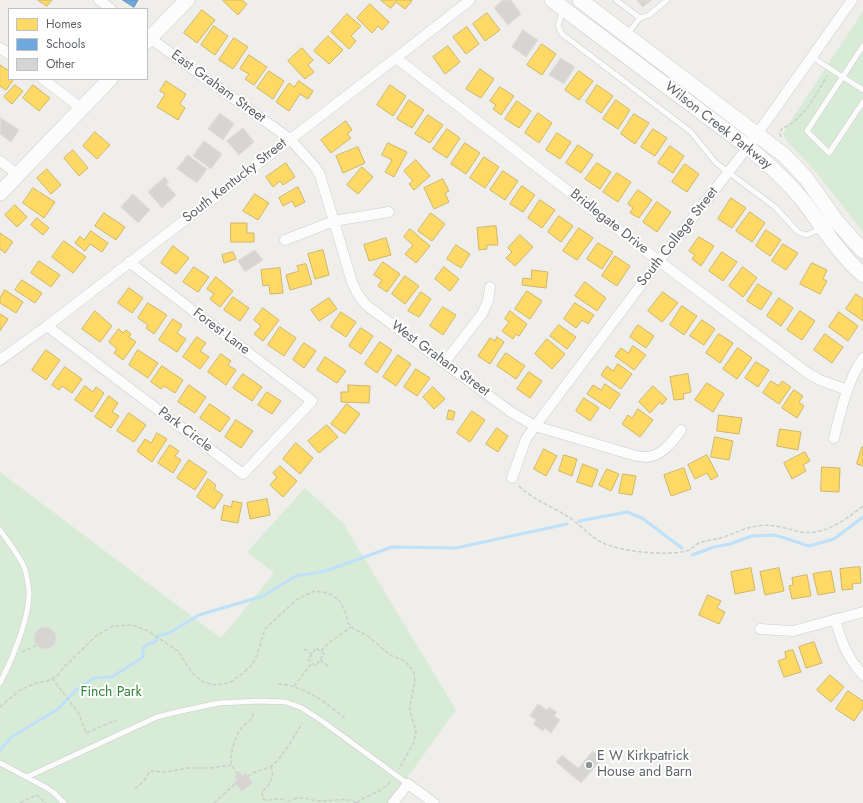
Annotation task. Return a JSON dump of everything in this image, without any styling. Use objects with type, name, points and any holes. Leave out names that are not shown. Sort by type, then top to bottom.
[{"type":"main road","points":[[148,38],[187,0]]},
{"type":"main road","name":"Wilson Creek Parkway","points":[[580,0],[784,155],[800,170],[837,222],[863,251]]},
{"type":"main road","name":"Wilson Creek Parkway","points":[[557,4],[748,147],[785,180],[801,199],[836,247],[863,275]]},
{"type":"main road","points":[[0,193],[109,80]]},
{"type":"street","points":[[99,0],[110,8]]},
{"type":"street","name":"South Kentucky Street","points":[[0,360],[47,326],[470,0]]},
{"type":"street","name":"South College Street","points":[[512,478],[526,439],[535,426],[659,261],[748,147],[852,0]]},
{"type":"street","name":"East Graham Street","points":[[148,38],[290,139]]},
{"type":"street","name":"Bridlegate Drive","points":[[396,58],[659,261],[809,374],[820,380],[847,390]]},
{"type":"street","points":[[44,80],[81,108]]},
{"type":"street","name":"West Graham Street","points":[[290,139],[315,167],[320,175],[352,282],[357,294],[366,305],[511,412],[535,426],[633,455],[647,457],[658,454],[669,445],[681,430]]},
{"type":"street","points":[[0,161],[18,175]]},
{"type":"street","points":[[285,240],[334,221],[389,212]]},
{"type":"street","name":"Forest Lane","points":[[129,262],[312,401]]},
{"type":"street","points":[[444,363],[482,314],[488,301],[490,287]]},
{"type":"street","name":"Park Circle","points":[[47,326],[243,474],[312,401]]},
{"type":"street","points":[[834,438],[847,390],[852,377],[863,358]]},
{"type":"street","points":[[760,629],[793,631],[863,612]]},
{"type":"street","points":[[835,619],[843,646],[854,665],[863,675]]},
{"type":"street","points":[[393,803],[408,784],[434,803]]},
{"type":"lane","points":[[616,0],[640,18]]},
{"type":"lane","points":[[626,35],[640,18],[649,14],[667,0]]},
{"type":"lane","points":[[557,4],[558,26],[562,34],[691,132],[716,163],[776,207],[798,232],[806,235],[822,229]]},
{"type":"lane","points":[[863,46],[808,131],[829,153],[863,102]]},
{"type":"lane","points":[[812,56],[863,90]]},
{"type":"lane","points":[[0,530],[22,564],[29,586],[29,598],[25,617],[13,654],[0,683]]},
{"type":"lane","points":[[27,777],[157,718],[219,703],[266,701],[286,702],[302,708],[408,784]]},
{"type":"lane","points":[[0,763],[51,791],[64,803]]},
{"type":"path","points":[[783,141],[780,134],[782,128],[790,126],[798,119],[831,69]]},
{"type":"path","points":[[512,478],[527,494],[570,517],[584,530],[601,542],[616,548],[662,554],[689,551],[697,544],[759,525],[779,527],[802,532],[824,530],[839,523],[863,506]]},
{"type":"path","points":[[0,707],[20,690],[36,683],[48,681],[56,676],[97,635],[113,626],[132,625],[148,631],[178,651],[192,673],[203,682],[214,685],[229,683],[251,666],[257,655],[265,629],[296,600],[314,591],[328,593],[339,600],[351,627],[368,636],[390,655],[404,661],[414,672],[415,681],[410,712],[416,731],[414,742],[400,767]]},
{"type":"path","points":[[321,652],[331,641],[351,627]]},
{"type":"path","points":[[13,654],[20,653],[37,646]]},
{"type":"path","points":[[316,648],[321,652],[324,654],[316,666],[308,660],[316,648]]},
{"type":"path","points":[[304,649],[312,654]]},
{"type":"path","points":[[320,660],[329,667]]},
{"type":"path","points":[[294,686],[312,663]]},
{"type":"path","points":[[52,678],[62,692],[73,703],[80,714],[86,733],[116,720]]},
{"type":"path","points":[[278,684],[294,686],[330,706],[346,718]]},
{"type":"path","points":[[238,774],[231,765],[236,737],[244,725],[250,722],[253,718],[253,713]]},
{"type":"path","points":[[248,777],[251,773],[271,766],[286,749],[302,723]]},
{"type":"path","points":[[135,788],[144,781],[150,771],[165,772],[188,768],[210,768],[231,765]]},
{"type":"path","points":[[271,766],[272,777],[270,784],[262,792],[265,802],[270,802],[281,798],[288,803],[292,800],[302,798],[326,802],[352,800],[357,803],[388,785],[392,779]]},
{"type":"path","points":[[214,803],[236,784]]},
{"type":"path","points":[[20,803],[36,795],[46,803]]},
{"type":"green space","points":[[863,11],[863,232],[816,172],[785,139],[783,133]]},
{"type":"green space","name":"Finch Park","points":[[0,472],[221,638],[274,573],[247,552],[305,488],[343,523],[456,710],[389,803],[0,803]]},
{"type":"building: Homes","points":[[38,0],[52,0],[47,6]]},
{"type":"building: Homes","points":[[242,0],[247,4],[238,15],[223,1]]},
{"type":"building: Homes","points":[[381,0],[412,1],[405,9],[396,2],[391,8]]},
{"type":"building: Homes","points":[[370,4],[389,22],[382,30],[378,26],[372,33],[357,18]]},
{"type":"building: Homes","points":[[202,10],[215,20],[197,43],[184,33]]},
{"type":"building: Homes","points":[[487,13],[500,30],[485,41],[473,24]]},
{"type":"building: Homes","points":[[347,14],[361,26],[351,36],[356,41],[349,49],[331,32]]},
{"type":"building: Homes","points":[[214,26],[228,36],[215,55],[201,45]]},
{"type":"building: Homes","points":[[467,27],[479,44],[466,54],[453,37]]},
{"type":"building: Homes","points":[[328,36],[343,50],[329,64],[314,51]]},
{"type":"building: Homes","points":[[234,38],[248,47],[233,69],[219,60]]},
{"type":"building: Homes","points":[[542,44],[556,54],[542,75],[527,65]]},
{"type":"building: Homes","points":[[448,46],[460,62],[445,74],[433,57]]},
{"type":"building: Homes","points":[[302,48],[313,60],[308,65],[314,72],[305,79],[288,61]]},
{"type":"building: Homes","points":[[249,55],[267,67],[254,85],[245,79],[249,74],[240,69]]},
{"type":"building: Homes","points":[[0,65],[8,70],[8,80],[13,80],[6,90],[0,86]]},
{"type":"building: Homes","points":[[480,69],[494,79],[481,98],[466,89]]},
{"type":"building: Homes","points":[[269,71],[284,81],[273,99],[257,88]]},
{"type":"building: Homes","points":[[579,71],[593,81],[579,100],[565,90]]},
{"type":"building: Homes","points":[[166,81],[186,94],[180,104],[185,108],[178,120],[157,107],[165,94],[160,91]]},
{"type":"building: Homes","points":[[299,81],[313,91],[308,99],[300,94],[289,111],[276,102],[289,83],[294,87]]},
{"type":"building: Homes","points":[[15,85],[23,91],[12,104],[4,97]]},
{"type":"building: Homes","points":[[33,85],[50,98],[39,111],[23,98]]},
{"type":"building: Homes","points":[[390,85],[406,96],[393,116],[377,105]]},
{"type":"building: Homes","points":[[597,85],[613,96],[601,113],[586,102]]},
{"type":"building: Homes","points":[[500,87],[514,96],[501,115],[493,109],[496,105],[490,101]]},
{"type":"building: Homes","points":[[409,100],[424,110],[412,128],[397,119]]},
{"type":"building: Homes","points":[[616,100],[630,110],[618,129],[603,119]]},
{"type":"building: Homes","points":[[517,101],[531,111],[519,128],[505,119]]},
{"type":"building: Homes","points":[[538,113],[552,123],[539,143],[525,133]]},
{"type":"building: Homes","points":[[634,114],[649,123],[635,144],[621,134]]},
{"type":"building: Homes","points":[[428,115],[443,125],[430,143],[415,134]]},
{"type":"building: Homes","points":[[346,121],[352,130],[347,134],[351,138],[331,153],[321,140]]},
{"type":"building: Homes","points":[[447,129],[460,138],[447,158],[433,149]]},
{"type":"building: Homes","points":[[653,129],[667,138],[655,156],[641,147]]},
{"type":"building: Homes","points":[[95,132],[110,145],[97,159],[83,146]]},
{"type":"building: Homes","points":[[557,133],[571,142],[560,159],[546,150]]},
{"type":"building: Homes","points":[[388,143],[407,152],[394,177],[385,172],[392,160],[382,155]]},
{"type":"building: Homes","points":[[465,143],[480,153],[466,174],[451,164]]},
{"type":"building: Homes","points":[[578,145],[593,155],[581,173],[566,163]]},
{"type":"building: Homes","points":[[670,146],[684,156],[673,173],[658,163]]},
{"type":"building: Homes","points":[[358,147],[365,163],[343,173],[336,156]]},
{"type":"building: Homes","points":[[73,150],[88,168],[79,176],[64,158]]},
{"type":"building: Homes","points":[[484,157],[499,167],[485,188],[470,178]]},
{"type":"building: Homes","points":[[416,160],[430,176],[414,190],[409,184],[413,181],[404,171]]},
{"type":"building: Homes","points":[[286,163],[295,177],[283,185],[280,181],[273,187],[266,177]]},
{"type":"building: Homes","points":[[597,163],[611,172],[600,189],[585,179]]},
{"type":"building: Homes","points":[[685,164],[699,174],[687,192],[672,182]]},
{"type":"building: Homes","points":[[362,167],[373,177],[358,194],[347,185]]},
{"type":"building: Homes","points":[[47,169],[61,185],[51,194],[37,178]]},
{"type":"building: Homes","points":[[503,171],[518,181],[505,200],[490,190]]},
{"type":"building: Homes","points":[[617,173],[631,182],[618,202],[603,192]]},
{"type":"building: Homes","points":[[443,179],[449,191],[445,193],[449,202],[434,209],[424,188]]},
{"type":"building: Homes","points":[[522,186],[535,195],[523,212],[510,204]]},
{"type":"building: Homes","points":[[298,187],[305,202],[295,207],[292,201],[283,206],[279,198]]},
{"type":"building: Homes","points":[[33,188],[55,202],[44,218],[23,203]]},
{"type":"building: Homes","points":[[638,190],[652,200],[639,218],[630,213],[633,208],[628,204]]},
{"type":"building: Homes","points":[[255,194],[269,203],[258,220],[243,211]]},
{"type":"building: Homes","points":[[731,198],[746,208],[732,228],[718,219]]},
{"type":"building: Homes","points":[[540,200],[555,210],[542,228],[528,218]]},
{"type":"building: Homes","points":[[657,202],[671,212],[657,232],[643,222]]},
{"type":"building: Homes","points":[[15,205],[27,217],[17,227],[5,215]]},
{"type":"building: Homes","points":[[750,212],[765,223],[752,242],[736,231]]},
{"type":"building: Homes","points":[[104,213],[125,227],[116,240],[95,226]]},
{"type":"building: Homes","points":[[431,213],[445,224],[432,241],[418,231]]},
{"type":"building: Homes","points":[[559,216],[573,226],[561,242],[548,232]]},
{"type":"building: Homes","points":[[37,218],[49,228],[43,235],[31,225]]},
{"type":"building: Homes","points":[[231,223],[247,223],[247,233],[254,233],[254,242],[231,242]]},
{"type":"building: Homes","points":[[496,226],[498,245],[487,245],[487,249],[479,250],[477,228]]},
{"type":"building: Homes","points":[[579,228],[593,238],[577,260],[563,251]]},
{"type":"building: Homes","points":[[410,229],[430,246],[416,263],[405,254],[413,245],[404,237]]},
{"type":"building: Homes","points":[[766,230],[781,240],[770,256],[756,246]]},
{"type":"building: Homes","points":[[91,231],[108,243],[102,252],[90,244],[85,251],[75,243],[80,236],[84,240]]},
{"type":"building: Homes","points":[[0,233],[13,242],[5,253],[0,249]]},
{"type":"building: Homes","points":[[520,235],[533,247],[515,266],[506,258],[512,252],[508,248]]},
{"type":"building: Homes","points":[[699,237],[714,246],[701,266],[692,259],[695,255],[689,251]]},
{"type":"building: Homes","points":[[386,238],[391,255],[369,261],[364,245]]},
{"type":"building: Homes","points":[[64,241],[86,257],[73,273],[52,257]]},
{"type":"building: Homes","points":[[598,243],[613,252],[602,269],[587,259]]},
{"type":"building: Homes","points":[[783,244],[798,253],[786,270],[772,261]]},
{"type":"building: Homes","points":[[456,245],[470,254],[461,268],[447,259]]},
{"type":"building: Homes","points":[[173,246],[189,258],[176,274],[161,263]]},
{"type":"building: Homes","points":[[323,250],[329,275],[315,279],[308,254]]},
{"type":"building: Homes","points":[[233,252],[236,259],[224,263],[222,255]]},
{"type":"building: Homes","points":[[722,252],[737,262],[723,281],[709,271]]},
{"type":"building: Homes","points":[[615,256],[630,266],[617,286],[602,276]]},
{"type":"building: Homes","points":[[39,261],[60,275],[51,287],[31,273]]},
{"type":"building: Homes","points":[[383,262],[400,274],[387,292],[378,286],[382,280],[374,275]]},
{"type":"building: Homes","points":[[812,263],[827,270],[823,279],[827,281],[820,294],[800,284]]},
{"type":"building: Homes","points":[[306,264],[312,284],[290,290],[286,275],[299,271],[297,266]]},
{"type":"building: Homes","points":[[194,267],[209,277],[198,292],[183,282]]},
{"type":"building: Homes","points":[[444,267],[459,279],[450,291],[435,279]]},
{"type":"building: Homes","points":[[743,267],[757,278],[743,297],[729,286]]},
{"type":"building: Homes","points":[[280,268],[283,293],[270,294],[269,285],[263,286],[261,270]]},
{"type":"building: Homes","points":[[532,270],[548,272],[546,288],[522,285],[523,278],[531,279]]},
{"type":"building: Homes","points":[[405,276],[419,286],[405,304],[392,294]]},
{"type":"building: Homes","points":[[216,277],[233,291],[220,307],[210,299],[214,294],[207,289]]},
{"type":"building: Homes","points":[[22,280],[42,293],[35,303],[15,290]]},
{"type":"building: Homes","points":[[585,282],[606,298],[597,311],[575,296]]},
{"type":"building: Homes","points":[[758,284],[772,293],[761,310],[747,301]]},
{"type":"building: Homes","points":[[129,288],[143,298],[132,313],[118,303]]},
{"type":"building: Homes","points":[[5,290],[23,302],[16,313],[0,303],[0,298]]},
{"type":"building: Homes","points":[[527,291],[542,301],[530,319],[515,309]]},
{"type":"building: Homes","points":[[421,292],[431,299],[419,317],[408,311]]},
{"type":"building: Homes","points":[[663,292],[678,303],[662,322],[648,311]]},
{"type":"building: Homes","points":[[856,294],[863,299],[863,321],[846,309]]},
{"type":"building: Homes","points":[[233,297],[249,308],[240,321],[224,310]]},
{"type":"building: Homes","points":[[329,298],[337,309],[319,321],[311,310]]},
{"type":"building: Homes","points":[[779,298],[793,308],[781,326],[767,316]]},
{"type":"building: Homes","points":[[148,303],[167,315],[154,334],[146,328],[148,325],[138,318]]},
{"type":"building: Homes","points":[[575,303],[594,315],[588,324],[582,320],[576,328],[564,319]]},
{"type":"building: Homes","points":[[682,306],[697,316],[684,335],[670,325]]},
{"type":"building: Homes","points":[[443,307],[456,315],[443,335],[430,326]]},
{"type":"building: Homes","points":[[263,308],[279,320],[263,341],[254,334],[261,326],[254,320]]},
{"type":"building: Homes","points":[[95,311],[112,326],[100,342],[82,329]]},
{"type":"building: Homes","points":[[510,311],[527,324],[519,336],[516,334],[513,339],[502,331],[509,322],[505,319]]},
{"type":"building: Homes","points":[[800,311],[815,321],[802,340],[787,330]]},
{"type":"building: Homes","points":[[341,312],[356,322],[346,337],[331,327]]},
{"type":"building: Homes","points":[[839,312],[858,326],[848,341],[829,327]]},
{"type":"building: Homes","points":[[0,314],[8,319],[0,331]]},
{"type":"building: Homes","points":[[173,319],[182,325],[177,333],[186,339],[177,352],[159,340]]},
{"type":"building: Homes","points":[[702,320],[715,329],[704,345],[690,336]]},
{"type":"building: Homes","points":[[559,325],[576,337],[567,349],[550,336]]},
{"type":"building: Homes","points":[[638,325],[654,336],[646,348],[630,337]]},
{"type":"building: Homes","points":[[280,327],[296,338],[284,356],[268,345]]},
{"type":"building: Homes","points":[[361,328],[373,336],[361,354],[349,346]]},
{"type":"building: Homes","points":[[119,329],[123,333],[126,330],[131,334],[129,337],[136,342],[123,360],[114,353],[117,349],[109,342]]},
{"type":"building: Homes","points":[[719,334],[733,343],[720,363],[706,353]]},
{"type":"building: Homes","points":[[825,334],[843,347],[832,363],[814,350]]},
{"type":"building: Homes","points":[[197,337],[206,343],[200,351],[209,357],[200,369],[183,357]]},
{"type":"building: Homes","points":[[497,337],[504,342],[490,364],[478,356],[490,338],[495,341]]},
{"type":"building: Homes","points":[[547,339],[565,354],[552,369],[535,354]]},
{"type":"building: Homes","points":[[380,342],[392,350],[377,373],[365,364]]},
{"type":"building: Homes","points":[[304,343],[316,351],[304,368],[293,360]]},
{"type":"building: Homes","points":[[633,346],[646,355],[634,370],[615,356],[621,348],[628,353]]},
{"type":"building: Homes","points":[[738,348],[752,358],[737,379],[723,369]]},
{"type":"building: Homes","points":[[46,350],[60,360],[46,380],[32,370]]},
{"type":"building: Homes","points":[[138,350],[158,363],[148,378],[129,365]]},
{"type":"building: Homes","points":[[506,353],[525,366],[516,379],[497,366]]},
{"type":"building: Homes","points":[[221,354],[231,361],[228,365],[236,370],[226,385],[208,372]]},
{"type":"building: Homes","points":[[398,355],[411,364],[396,386],[383,377]]},
{"type":"building: Homes","points":[[325,357],[346,371],[337,383],[317,370]]},
{"type":"building: Homes","points":[[756,362],[769,370],[758,387],[745,378]]},
{"type":"building: Homes","points":[[618,364],[632,374],[621,389],[601,375],[607,366],[613,371]]},
{"type":"building: Homes","points":[[162,366],[183,380],[175,393],[164,386],[161,389],[151,382]]},
{"type":"building: Homes","points":[[65,367],[82,379],[72,393],[62,386],[59,390],[52,385]]},
{"type":"building: Homes","points":[[416,369],[430,378],[417,396],[404,387]]},
{"type":"building: Homes","points":[[529,372],[542,381],[530,398],[517,389]]},
{"type":"building: Homes","points":[[243,374],[262,387],[252,401],[233,388]]},
{"type":"building: Homes","points":[[688,374],[691,392],[683,394],[684,399],[674,400],[670,377]]},
{"type":"building: Homes","points":[[771,381],[779,386],[782,381],[791,387],[779,404],[763,393]]},
{"type":"building: Homes","points":[[707,383],[724,394],[713,412],[695,400]]},
{"type":"building: Homes","points":[[605,384],[620,394],[610,409],[587,394],[593,385],[601,390]]},
{"type":"building: Homes","points":[[189,385],[206,397],[195,413],[178,402]]},
{"type":"building: Homes","points":[[348,385],[370,386],[369,403],[341,402],[341,392],[348,392]]},
{"type":"building: Homes","points":[[85,386],[93,392],[96,387],[104,393],[92,412],[75,400]]},
{"type":"building: Homes","points":[[653,386],[667,399],[662,405],[660,402],[650,413],[639,402]]},
{"type":"building: Homes","points":[[433,387],[445,399],[434,409],[423,397]]},
{"type":"building: Homes","points":[[794,390],[803,396],[799,402],[804,406],[797,418],[782,408]]},
{"type":"building: Homes","points":[[267,392],[281,401],[272,414],[258,405]]},
{"type":"building: Homes","points":[[109,396],[118,403],[112,412],[119,416],[111,428],[95,417]]},
{"type":"building: Homes","points":[[584,398],[599,408],[590,421],[576,411]]},
{"type":"building: Homes","points":[[210,404],[230,418],[220,432],[200,418]]},
{"type":"building: Homes","points":[[347,404],[360,414],[345,434],[331,424]]},
{"type":"building: Homes","points":[[638,409],[653,420],[640,437],[622,424],[628,415],[632,418]]},
{"type":"building: Homes","points":[[449,410],[455,412],[453,420],[447,419]]},
{"type":"building: Homes","points":[[472,411],[485,420],[470,442],[457,433]]},
{"type":"building: Homes","points":[[129,413],[146,425],[134,442],[117,431]]},
{"type":"building: Homes","points":[[719,415],[742,418],[739,434],[717,431]]},
{"type":"building: Homes","points":[[236,420],[253,431],[241,448],[225,437]]},
{"type":"building: Homes","points":[[327,425],[338,437],[319,453],[308,441]]},
{"type":"building: Homes","points":[[497,428],[508,436],[498,452],[486,444]]},
{"type":"building: Homes","points":[[780,429],[801,432],[798,450],[777,446]]},
{"type":"building: Homes","points":[[157,433],[167,439],[152,462],[137,451],[145,439],[151,443]]},
{"type":"building: Homes","points":[[715,437],[733,441],[729,460],[711,457]]},
{"type":"building: Homes","points":[[296,443],[313,458],[300,474],[283,459]]},
{"type":"building: Homes","points":[[170,445],[179,451],[175,456],[181,460],[173,473],[158,463]]},
{"type":"building: Homes","points":[[863,447],[863,466],[857,464]]},
{"type":"building: Homes","points":[[544,449],[557,456],[546,476],[534,469]]},
{"type":"building: Homes","points":[[805,452],[810,461],[803,465],[806,471],[792,479],[784,463]]},
{"type":"building: Homes","points":[[564,455],[577,459],[572,476],[559,471]]},
{"type":"building: Homes","points":[[707,455],[718,476],[711,480],[707,473],[695,479],[688,465]]},
{"type":"building: Homes","points":[[189,460],[207,472],[195,490],[177,478]]},
{"type":"building: Homes","points":[[583,464],[598,470],[592,487],[577,482]]},
{"type":"building: Homes","points":[[280,466],[297,481],[283,497],[270,485],[277,477],[273,473]]},
{"type":"building: Homes","points":[[822,467],[840,468],[839,492],[821,491]]},
{"type":"building: Homes","points":[[684,468],[691,489],[671,496],[664,475]]},
{"type":"building: Homes","points":[[607,469],[619,474],[611,491],[599,485]]},
{"type":"building: Homes","points":[[623,474],[636,476],[632,495],[619,493]]},
{"type":"building: Homes","points":[[208,479],[216,485],[214,489],[223,495],[214,509],[197,497]]},
{"type":"building: Homes","points":[[267,499],[270,515],[250,519],[247,503]]},
{"type":"building: Homes","points":[[233,501],[242,503],[238,523],[221,520],[224,505],[231,507]]},
{"type":"building: Homes","points":[[860,567],[861,583],[852,584],[853,589],[842,590],[840,569]]},
{"type":"building: Homes","points":[[751,568],[755,590],[735,594],[731,572]]},
{"type":"building: Homes","points":[[779,568],[784,591],[765,595],[760,572]]},
{"type":"building: Homes","points":[[831,571],[835,592],[818,595],[813,574]]},
{"type":"building: Homes","points":[[807,575],[811,596],[792,599],[789,586],[793,585],[792,578]]},
{"type":"building: Homes","points":[[708,595],[721,601],[717,608],[725,612],[719,624],[699,615]]},
{"type":"building: Homes","points":[[814,642],[822,663],[806,668],[799,647]]},
{"type":"building: Homes","points":[[793,650],[801,672],[784,677],[778,661],[786,658],[785,652]]},
{"type":"building: Homes","points":[[830,675],[844,687],[831,702],[817,690]]},
{"type":"building: Homes","points":[[848,691],[863,701],[863,708],[854,721],[836,709]]},
{"type":"building: Schools","points":[[123,0],[138,0],[134,7]]},
{"type":"building: Other","points":[[503,0],[511,0],[521,14],[508,25],[494,8]]},
{"type":"building: Other","points":[[637,0],[652,0],[643,7]]},
{"type":"building: Other","points":[[523,30],[538,40],[526,57],[512,47]]},
{"type":"building: Other","points":[[561,58],[575,67],[564,84],[549,75]]},
{"type":"building: Other","points":[[220,113],[234,124],[223,140],[208,129]]},
{"type":"building: Other","points":[[1,118],[19,130],[11,142],[0,134]]},
{"type":"building: Other","points":[[243,128],[254,142],[239,155],[227,141]]},
{"type":"building: Other","points":[[204,141],[222,154],[211,169],[193,156]]},
{"type":"building: Other","points":[[188,155],[207,169],[197,183],[177,169]]},
{"type":"building: Other","points":[[165,177],[169,182],[166,184],[176,195],[162,208],[148,192]]},
{"type":"building: Other","points":[[133,194],[150,210],[138,223],[121,207]]},
{"type":"building: Other","points":[[255,250],[263,260],[245,272],[238,261]]},
{"type":"building: Other","points":[[45,627],[53,630],[56,638],[53,646],[45,649],[37,646],[34,638],[37,630]]},
{"type":"building: Other","points":[[538,704],[547,710],[549,707],[557,712],[554,716],[560,720],[551,733],[545,728],[543,731],[533,724],[536,720],[530,716]]},
{"type":"building: Other","name":"E W Kirkpatrick House and Barn","points":[[593,751],[602,759],[581,783],[556,762],[562,755],[578,768]]},
{"type":"building: Other","points":[[240,772],[242,776],[245,773],[253,783],[242,791],[234,782],[237,780],[235,776]]},
{"type":"waterway","points":[[579,521],[627,512],[642,518],[682,548]]},
{"type":"waterway","points":[[692,555],[752,536],[775,535],[809,546],[834,539],[863,517]]},
{"type":"waterway","points":[[0,750],[13,736],[58,709],[76,690],[94,678],[112,677],[143,657],[143,648],[150,643],[154,643],[158,636],[169,633],[199,615],[263,596],[296,576],[326,571],[392,547],[456,548],[567,524]]},
{"type":"place","name":"E W Kirkpatrick House and Barn","points":[[589,765]]}]
